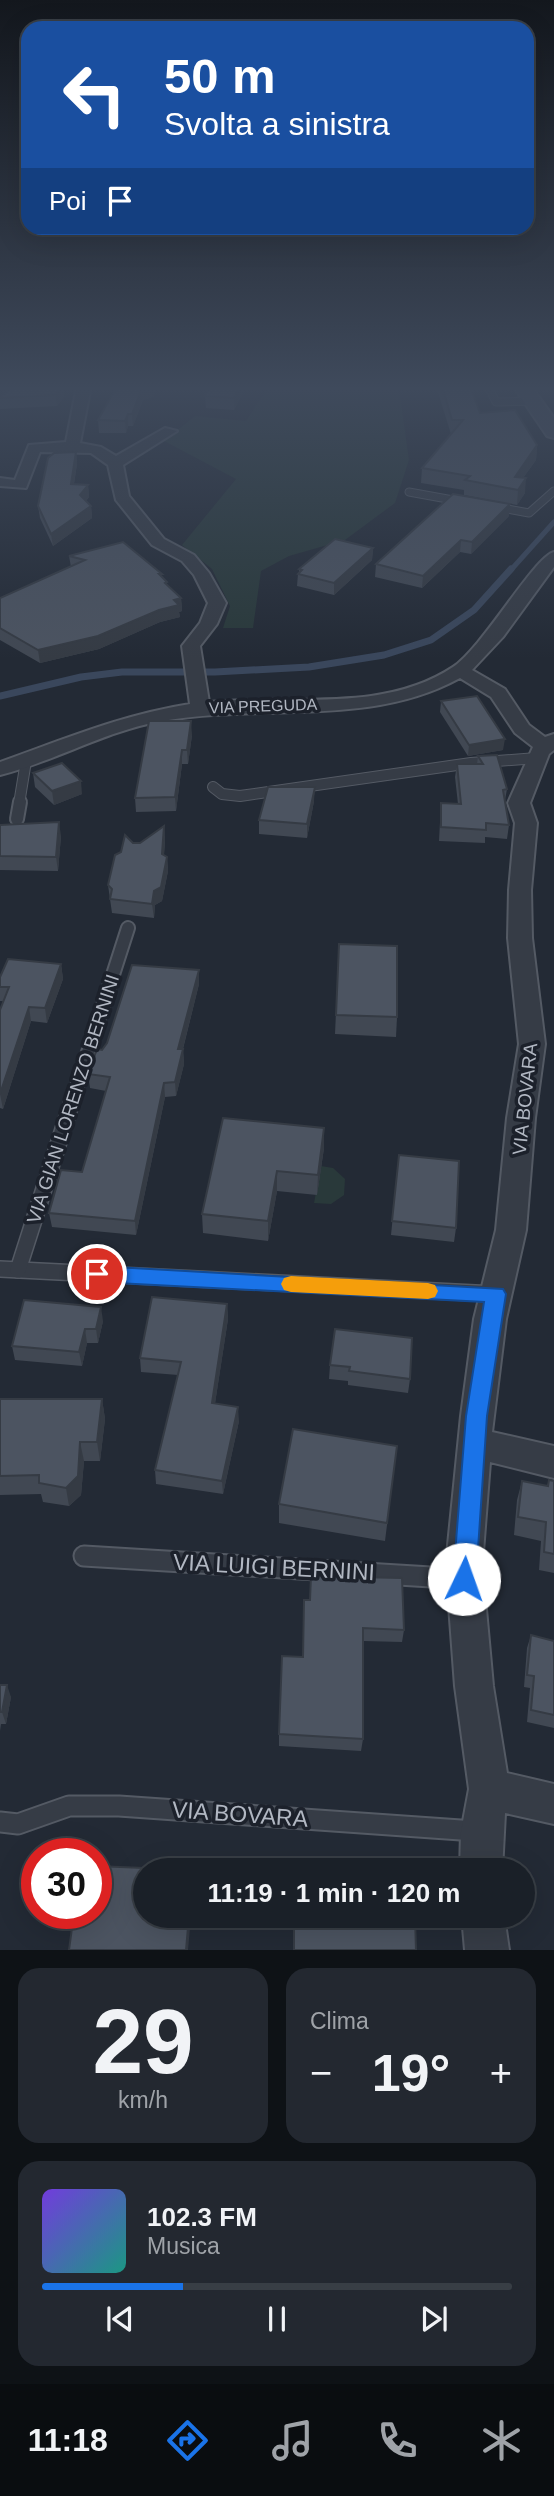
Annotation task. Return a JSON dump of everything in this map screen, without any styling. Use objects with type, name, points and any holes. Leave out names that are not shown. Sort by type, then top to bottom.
[{"type":"street","points":[[0,482],[21,485],[24,477]]},
{"type":"street","points":[[122,477],[121,497],[158,542],[188,558],[201,573],[217,603],[208,624],[191,646],[200,709]]},
{"type":"street","name":"VIA PREGUDA","points":[[0,769],[120,724],[200,709],[376,701],[425,690],[460,671],[474,659],[554,557]]},
{"type":"street","points":[[460,671],[482,680],[500,695],[523,734],[545,748]]},
{"type":"street","name":"VIA BOVARA","points":[[481,1858],[482,1832],[489,1789],[474,1686],[464,1579],[475,1443],[496,1294],[511,1230],[522,1134],[521,1118],[532,1055],[520,938],[520,890],[526,823],[519,803],[545,748]]},
{"type":"street","points":[[475,1443],[554,1462]]},
{"type":"street","points":[[489,1789],[554,1804]]},
{"type":"street","points":[[484,1928],[487,1950]]},
{"type":"lane","points":[[485,506],[529,513],[554,491]]},
{"type":"lane","points":[[409,492],[476,504]]},
{"type":"lane","points":[[213,787],[222,794],[240,796],[471,763],[545,748]]},
{"type":"lane","points":[[17,820],[26,761]]},
{"type":"lane","name":"VIA GIAN LORENZO BERNINI","points":[[18,1270],[128,928]]},
{"type":"lane","points":[[0,1269],[496,1294]]},
{"type":"lane","name":"VIA LUIGI BERNINI","points":[[84,1556],[464,1579]]},
{"type":"lane","name":"VIA BOVARA","points":[[0,1822],[18,1824],[69,1806],[119,1806],[447,1826],[482,1832]]},
{"type":"shaded area","points":[[232,477],[403,477],[395,503],[345,540],[289,556],[261,571],[253,628],[223,628],[230,606],[212,569],[182,545],[236,479]]},
{"type":"shaded area","points":[[321,1166],[333,1168],[345,1179],[344,1195],[331,1204],[314,1203]]},
{"type":"building","points":[[44,477],[72,477],[71,484],[88,485],[80,495],[91,506],[51,534],[38,506]]},
{"type":"building","points":[[469,477],[526,478],[518,490],[465,480]]},
{"type":"building","points":[[453,494],[510,504],[472,542],[461,540],[423,576],[376,564]]},
{"type":"building","points":[[335,539],[373,548],[334,583],[298,574],[302,570],[299,569]]},
{"type":"building","points":[[123,542],[162,574],[159,574],[167,582],[165,583],[181,598],[174,600],[179,605],[159,610],[98,636],[38,650],[0,628],[0,598],[85,560],[69,556]]},
{"type":"building","points":[[477,696],[505,739],[469,745],[441,701]]},
{"type":"building","points":[[149,721],[191,721],[187,750],[182,750],[175,797],[135,798]]},
{"type":"building","points":[[497,755],[507,789],[503,790],[509,825],[486,823],[486,830],[441,827],[441,803],[461,804],[457,764],[483,764],[478,756]]},
{"type":"building","points":[[62,763],[81,781],[52,791],[33,773]]},
{"type":"building","points":[[268,787],[315,787],[307,824],[259,820]]},
{"type":"building","points":[[59,822],[56,857],[0,856],[0,825]]},
{"type":"building","points":[[164,826],[162,854],[167,857],[161,887],[154,891],[152,904],[110,899],[112,889],[108,885],[115,855],[121,852],[125,835],[133,843],[140,843]]},
{"type":"building","points":[[339,944],[397,946],[397,1017],[336,1015]]},
{"type":"building","points":[[8,959],[61,964],[45,1008],[29,1007],[0,1094],[0,1010],[9,987],[0,987],[0,977]]},
{"type":"building","points":[[132,965],[199,970],[178,1049],[183,1049],[175,1082],[164,1083],[135,1221],[49,1213],[61,1170],[82,1172],[110,1077],[88,1074],[97,1049],[102,1050],[107,1043]]},
{"type":"building","points":[[223,1118],[324,1128],[318,1175],[277,1171],[268,1221],[202,1214]]},
{"type":"building","points":[[399,1155],[459,1161],[456,1228],[392,1221]]},
{"type":"building","points":[[152,1297],[227,1304],[212,1403],[238,1407],[222,1481],[155,1470],[181,1362],[140,1358]]},
{"type":"building","points":[[24,1300],[101,1307],[96,1329],[85,1329],[79,1352],[12,1346]]},
{"type":"building","points":[[335,1329],[412,1338],[410,1379],[349,1371],[350,1367],[330,1365]]},
{"type":"building","points":[[0,1399],[102,1399],[97,1442],[80,1442],[78,1476],[66,1488],[39,1483],[39,1475],[0,1476]]},
{"type":"building","points":[[293,1429],[397,1446],[387,1523],[279,1504]]},
{"type":"building","points":[[549,1480],[554,1481],[554,1554],[544,1552],[546,1522],[518,1517],[522,1481],[548,1486]]},
{"type":"building","points":[[311,1576],[402,1578],[404,1630],[363,1628],[363,1739],[279,1734],[282,1656],[303,1657],[304,1600],[310,1600]]},
{"type":"building","points":[[531,1635],[554,1641],[554,1715],[531,1710],[534,1676],[527,1675]]},
{"type":"building","points":[[0,1685],[7,1685],[2,1712],[0,1712]]},
{"type":"building","points":[[112,1867],[133,1868],[133,1928],[188,1928],[186,1950],[69,1950],[72,1929],[112,1929]]},
{"type":"building","points":[[294,1928],[415,1928],[416,1950],[294,1950]]},
{"type":"waterway","points":[[510,571],[554,522]]},
{"type":"waterway","points":[[0,696],[81,677],[122,672],[215,672],[309,667],[384,655],[431,640],[474,610],[511,569]]},
{"type":"slow traffic","points":[[291,1284],[428,1291]]},
{"type":"route","points":[[97,1274],[496,1294],[477,1416],[464,1579]]}]
